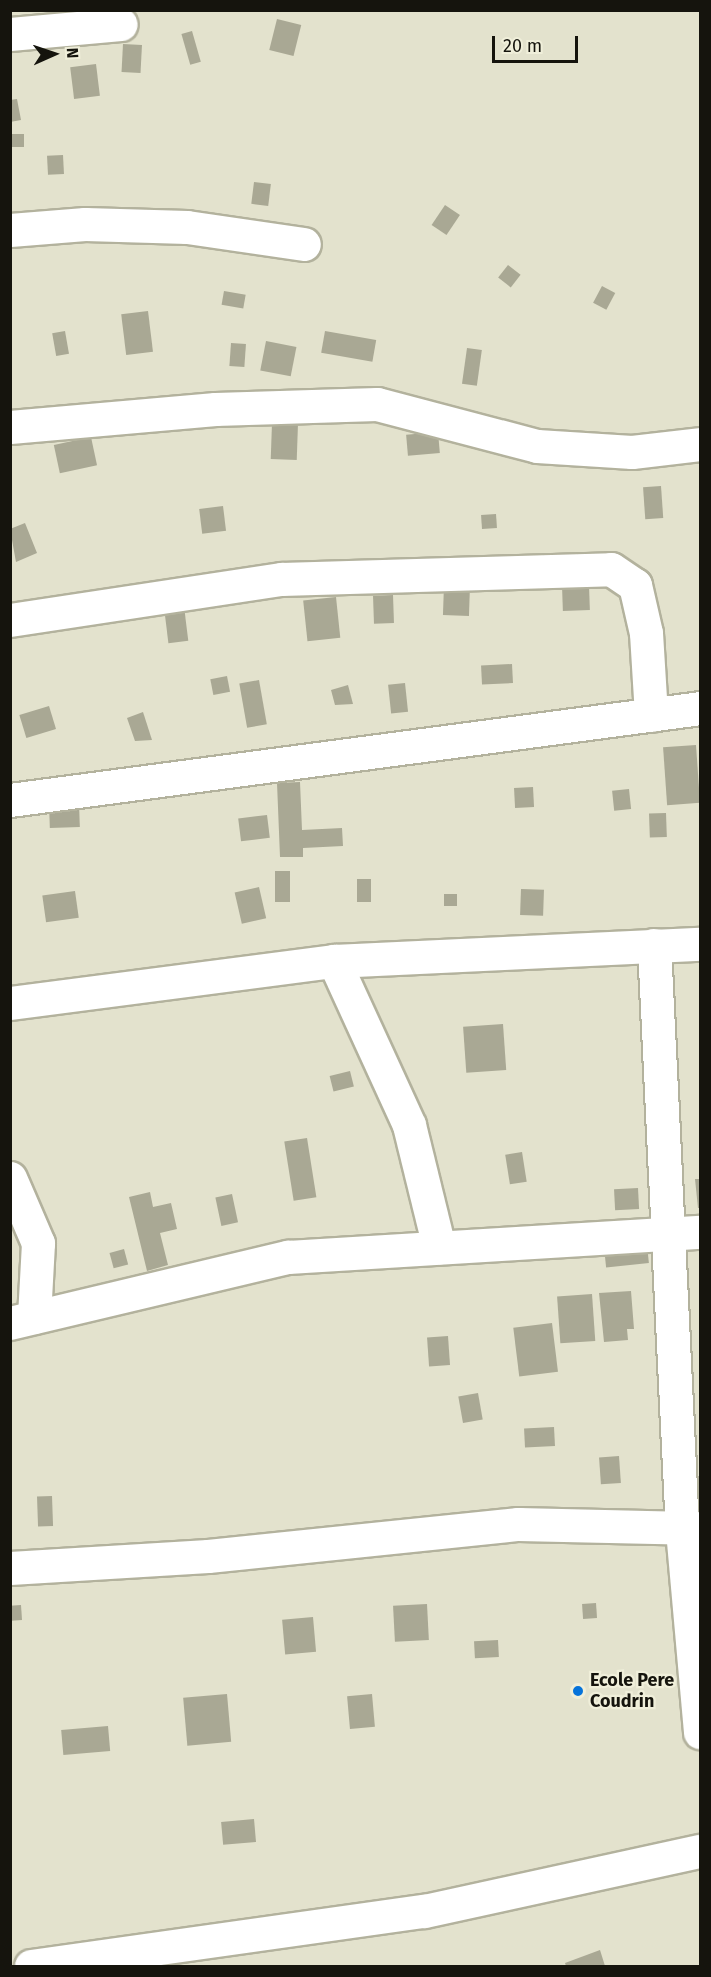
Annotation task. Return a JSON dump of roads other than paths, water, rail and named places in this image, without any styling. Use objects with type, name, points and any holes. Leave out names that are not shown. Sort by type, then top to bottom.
[{"type":"street","points":[[10,34],[121,24]]},
{"type":"street","points":[[10,230],[85,224],[186,227],[304,244]]},
{"type":"street","points":[[10,427],[215,409],[377,404],[537,446],[632,452],[700,444]]},
{"type":"street","points":[[10,620],[281,579],[611,569],[635,585],[646,633],[651,715]]},
{"type":"street","points":[[10,800],[700,708]]},
{"type":"street","points":[[10,1003],[334,961],[700,944]]},
{"type":"street","points":[[654,945],[666,1234],[691,1529],[700,1732]]},
{"type":"street","points":[[334,961],[409,1125],[439,1247]]},
{"type":"street","points":[[10,1178],[38,1243],[22,1320],[288,1257],[700,1232]]},
{"type":"street","points":[[10,1568],[208,1556],[518,1524],[691,1529]]},
{"type":"street","points":[[31,1966],[424,1911],[700,1851]]},
{"type":"place","name":"Ecole Pere Coudrin","points":[[578,1691]]}]
